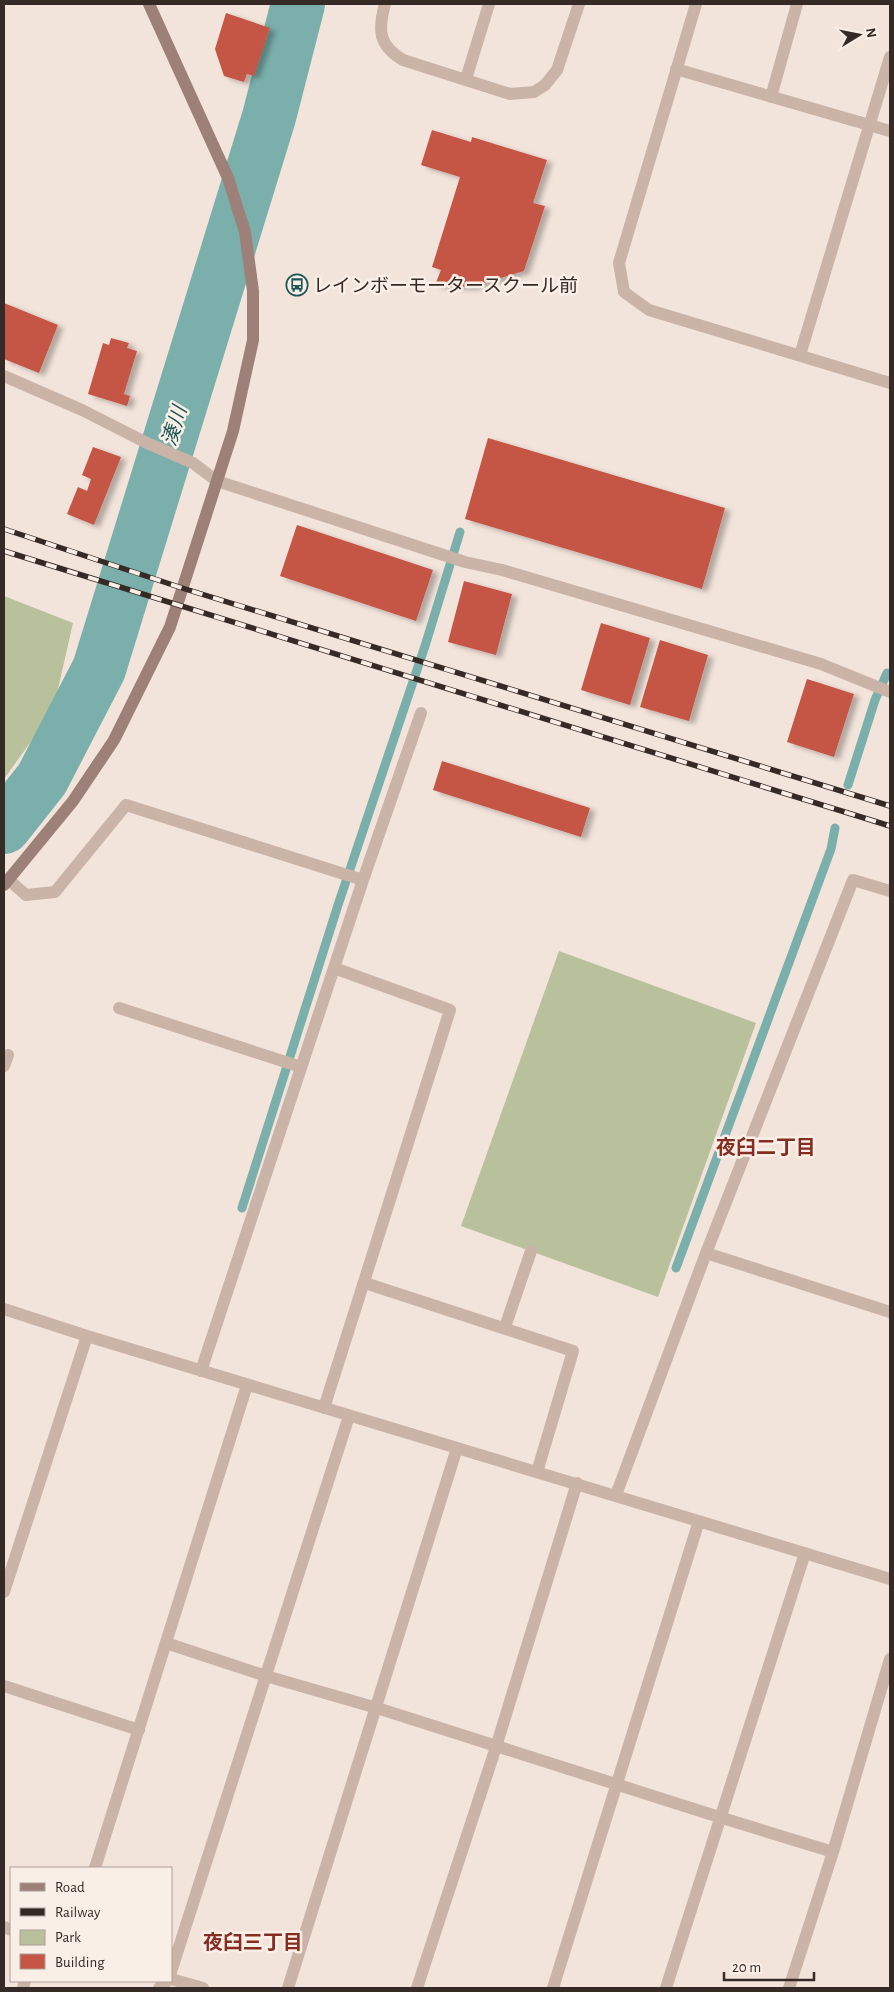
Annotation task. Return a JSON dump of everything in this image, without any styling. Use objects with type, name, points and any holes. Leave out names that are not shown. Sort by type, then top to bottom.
[{"type":"street","points":[[149,4],[228,178],[245,232],[253,291],[253,340],[234,431],[216,481],[170,627],[114,740],[73,801],[6,883],[26,895],[55,892],[126,805],[363,880]]},
{"type":"street","points":[[385,4],[380,23],[383,42],[391,52],[403,60],[510,94],[534,92],[546,85],[557,70],[579,4]]},
{"type":"street","points":[[466,79],[489,4]]},
{"type":"street","points":[[696,4],[620,263],[624,292],[649,310],[890,383]]},
{"type":"street","points":[[771,97],[797,4]]},
{"type":"street","points":[[800,356],[890,57]]},
{"type":"street","points":[[676,69],[890,131]]},
{"type":"street","points":[[4,376],[82,410],[193,463],[216,481],[465,562],[502,570],[821,664],[890,692]]},
{"type":"street","points":[[200,1370],[363,880],[421,713]]},
{"type":"street","points":[[616,1495],[706,1253],[853,880],[890,892]]},
{"type":"street","points":[[324,1408],[450,1010],[334,968]]},
{"type":"street","points":[[119,1008],[301,1067]]},
{"type":"street","points":[[504,1327],[531,1251]]},
{"type":"street","points":[[706,1253],[890,1312]]},
{"type":"street","points":[[364,1283],[573,1351],[537,1472]]},
{"type":"street","points":[[4,1309],[247,1385],[890,1579]]},
{"type":"street","points":[[4,1592],[87,1336]]},
{"type":"street","points":[[95,1867],[247,1385]]},
{"type":"street","points":[[172,1969],[349,1416]]},
{"type":"street","points":[[288,1988],[457,1448]]},
{"type":"street","points":[[417,1988],[496,1747],[577,1483]]},
{"type":"street","points":[[553,1988],[699,1521]]},
{"type":"street","points":[[666,1988],[719,1817],[805,1553]]},
{"type":"street","points":[[166,1643],[266,1676],[376,1708],[833,1852]]},
{"type":"street","points":[[789,1988],[833,1852],[890,1659]]},
{"type":"street","points":[[4,1686],[139,1730]]},
{"type":"street","points":[[172,1979],[203,1988]]},
{"type":"green space","points":[[4,596],[73,623],[53,711],[4,779]]},
{"type":"green space","points":[[559,951],[756,1023],[658,1297],[461,1226]]},
{"type":"building","points":[[226,13],[270,28],[254,76],[247,74],[244,82],[224,76],[215,49]]},
{"type":"building","points":[[432,130],[471,142],[472,137],[547,160],[533,203],[545,206],[524,271],[471,287],[435,285],[441,270],[432,267],[460,177],[421,165]]},
{"type":"building","points":[[4,303],[58,325],[39,373],[4,359]]},
{"type":"building","points":[[111,338],[129,343],[127,348],[137,351],[124,394],[130,396],[127,406],[88,394],[103,343],[109,345]]},
{"type":"building","points":[[488,438],[725,508],[702,589],[465,519]]},
{"type":"building","points":[[93,447],[121,457],[94,525],[67,514],[78,487],[87,491],[91,479],[82,475]]},
{"type":"building","points":[[297,525],[433,570],[416,621],[280,576]]},
{"type":"building","points":[[464,581],[512,594],[496,655],[448,642]]},
{"type":"building","points":[[601,623],[650,638],[630,705],[581,690]]},
{"type":"building","points":[[660,640],[708,655],[689,721],[640,707]]},
{"type":"building","points":[[807,679],[854,694],[834,757],[787,742]]},
{"type":"building","points":[[442,761],[590,808],[581,837],[433,790]]},
{"type":"waterway","name":"湊川","points":[[4,827],[42,779],[99,669],[269,117],[298,4]]},
{"type":"waterway","points":[[242,1208],[338,905],[425,646],[460,532]]},
{"type":"waterway","points":[[848,785],[875,700],[887,673],[890,674]]},
{"type":"waterway","points":[[676,1268],[831,849],[835,828]]},
{"type":"railway","points":[[4,529],[182,588],[890,806]]},
{"type":"railway","points":[[4,551],[890,826]]},
{"type":"place","name":"レインボーモータースクール前","points":[[297,285]]},
{"type":"district","name":"夜臼二丁目","points":[[766,1147]]},
{"type":"district","name":"夜臼三丁目","points":[[253,1942]]}]
